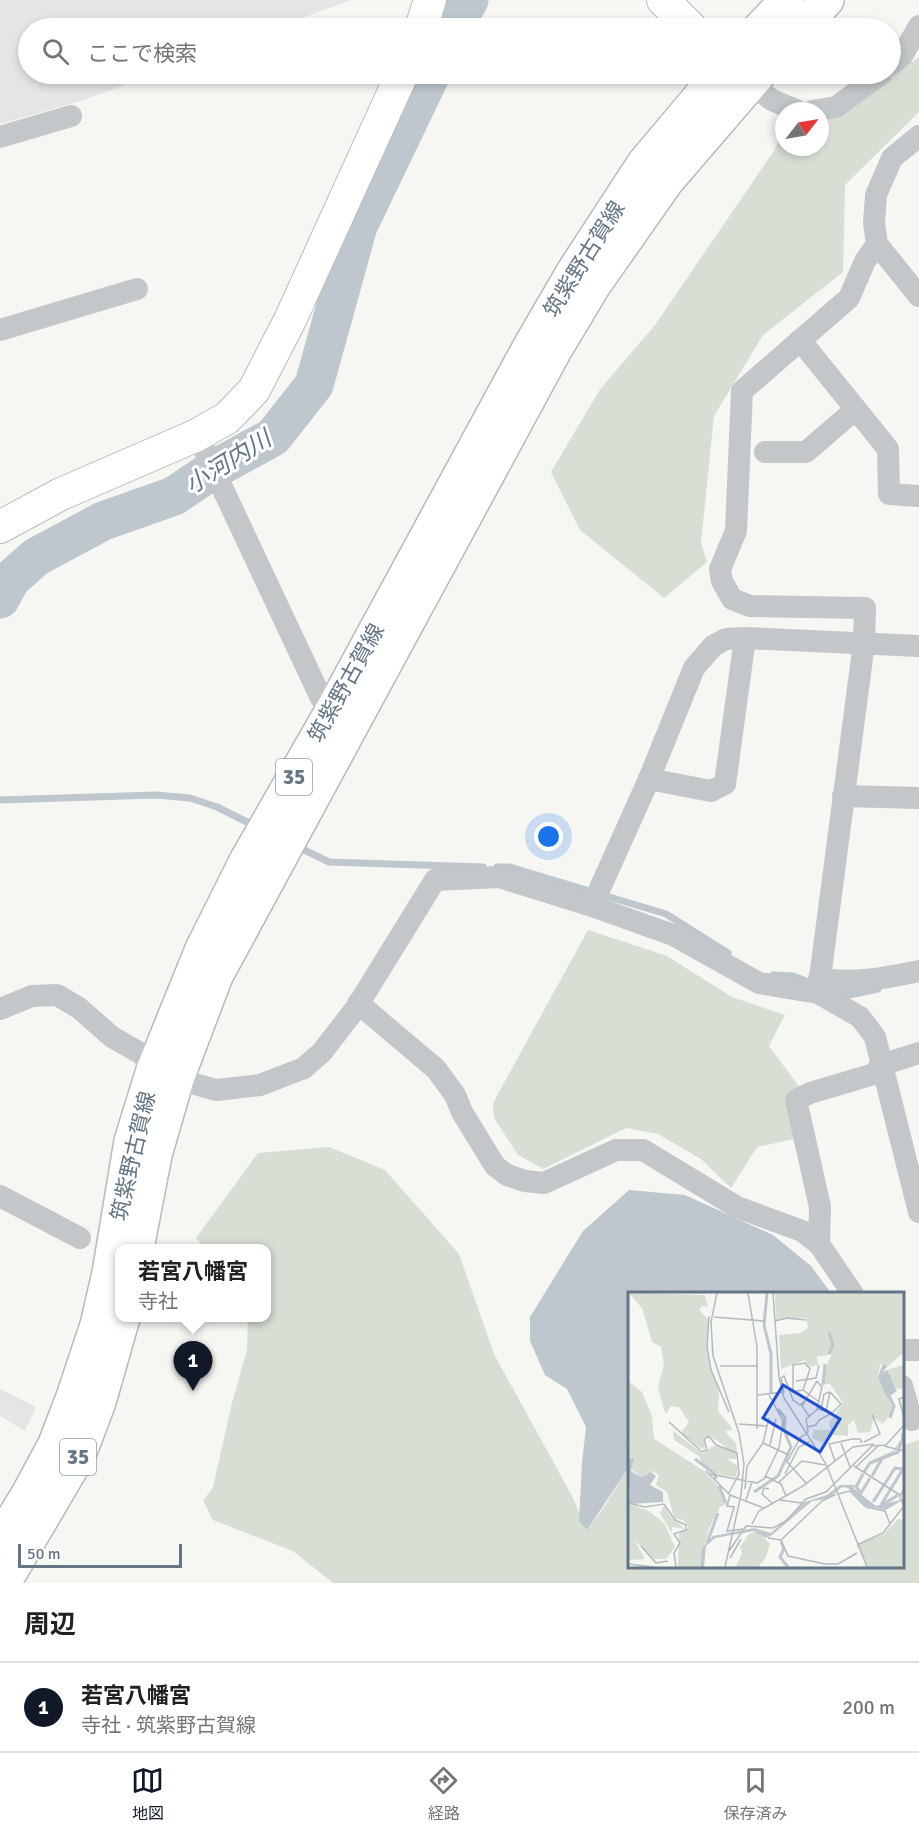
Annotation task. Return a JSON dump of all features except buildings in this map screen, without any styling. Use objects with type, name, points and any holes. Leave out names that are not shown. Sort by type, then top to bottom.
[{"type":"main road","points":[[770,18],[787,0]]},
{"type":"main road","points":[[810,18],[827,0]]},
{"type":"main road","name":"筑紫野古賀線","points":[[138,1244],[155,1155],[165,1074],[202,949],[241,871],[334,707],[519,366],[573,272],[644,163],[732,84]]},
{"type":"main road","name":"筑紫野古賀線","points":[[5,1521],[55,1444],[97,1325],[109,1273],[131,1142],[165,1074],[555,350],[594,285],[735,84]]},
{"type":"main road","name":"35","points":[[4,1583],[79,1455],[99,1402],[122,1322]]},
{"type":"street","points":[[424,18],[430,0]]},
{"type":"street","points":[[663,0],[682,18]]},
{"type":"street","points":[[901,57],[919,26]]},
{"type":"street","points":[[0,527],[61,494],[200,443],[254,390],[290,320],[397,84]]},
{"type":"street","points":[[751,84],[777,102]]},
{"type":"street","points":[[829,108],[836,107],[867,84]]},
{"type":"street","points":[[0,137],[70,116]]},
{"type":"street","points":[[915,283],[877,244],[874,223],[876,195],[892,158],[919,136]]},
{"type":"street","points":[[819,986],[864,643],[865,608],[750,606],[732,599],[722,581],[720,569],[736,531],[742,391],[849,298],[865,261],[877,244]]},
{"type":"street","points":[[0,330],[137,289]]},
{"type":"street","points":[[800,340],[888,449],[889,494],[919,496]]},
{"type":"street","points":[[765,452],[806,452],[856,409]]},
{"type":"street","points":[[200,443],[321,698],[334,707]]},
{"type":"street","points":[[649,779],[711,791],[725,784],[745,638]]},
{"type":"street","points":[[592,906],[649,779],[694,668],[713,646],[726,639],[745,638],[919,646]]},
{"type":"street","points":[[843,796],[919,798]]},
{"type":"street","points":[[0,1009],[32,996],[57,994],[80,1008],[112,1037],[142,1054],[165,1074],[216,1090],[260,1085],[304,1068],[322,1052],[358,1003],[435,880],[499,877],[592,906],[673,935],[759,983],[819,986],[834,982],[876,981],[919,971]]},
{"type":"street","points":[[819,986],[860,1017],[874,1037],[918,1204]]},
{"type":"street","points":[[358,1003],[436,1069],[456,1095],[462,1112],[495,1166],[507,1175],[525,1181],[544,1183],[616,1150],[643,1150],[737,1207],[801,1231],[819,1244],[852,1292]]},
{"type":"street","points":[[819,1244],[820,1207],[796,1100],[810,1093],[873,1074],[881,1065],[919,1053]]},
{"type":"street","points":[[0,1196],[80,1238]]},
{"type":"street","points":[[904,1390],[912,1420]]},
{"type":"shaded area","points":[[0,0],[351,0],[302,18],[18,18],[18,84],[127,84],[83,100],[0,124]]},
{"type":"shaded area","points":[[919,57],[919,112],[845,185],[843,272],[763,335],[714,416],[701,543],[707,562],[664,598],[580,530],[551,472],[601,388],[655,325],[775,149],[775,156],[829,156],[829,116],[837,113],[879,84],[901,84],[901,69]]},
{"type":"shaded area","points":[[588,930],[667,956],[732,997],[785,1015],[769,1046],[798,1085],[804,1137],[757,1147],[731,1188],[701,1159],[658,1134],[626,1128],[543,1169],[518,1155],[494,1118],[493,1103]]},
{"type":"shaded area","points":[[329,1147],[385,1170],[459,1254],[494,1354],[572,1496],[587,1530],[628,1469],[628,1568],[904,1568],[904,1445],[919,1440],[919,1583],[333,1583],[293,1551],[213,1520],[203,1501],[213,1487],[247,1350],[248,1322],[271,1322],[271,1244],[201,1244],[196,1238],[258,1153]]},
{"type":"shaded area","points":[[629,1190],[685,1195],[773,1235],[811,1266],[830,1292],[628,1292],[628,1468],[587,1530],[579,1521],[586,1427],[567,1389],[545,1375],[530,1341],[530,1317],[583,1231]]},
{"type":"shaded area","points":[[0,1389],[36,1407],[25,1431],[0,1416]]},
{"type":"waterway","name":"小河内川","points":[[459,18],[469,0]]},
{"type":"waterway","name":"小河内川","points":[[0,599],[11,579],[36,557],[103,521],[174,496],[211,471],[273,437],[314,385],[358,226],[426,84]]},
{"type":"waterway","points":[[0,800],[156,795],[190,798],[217,807],[257,827]]},
{"type":"waterway","points":[[296,846],[329,862],[483,867]]},
{"type":"waterway","points":[[497,867],[510,867],[666,914],[728,953]]},
{"type":"waterway","points":[[773,975],[793,976],[806,981]]},
{"type":"waterway","points":[[834,990],[849,995],[878,989]]},
{"type":"place","name":"若宮八幡宮","points":[[193,1391]]}]
